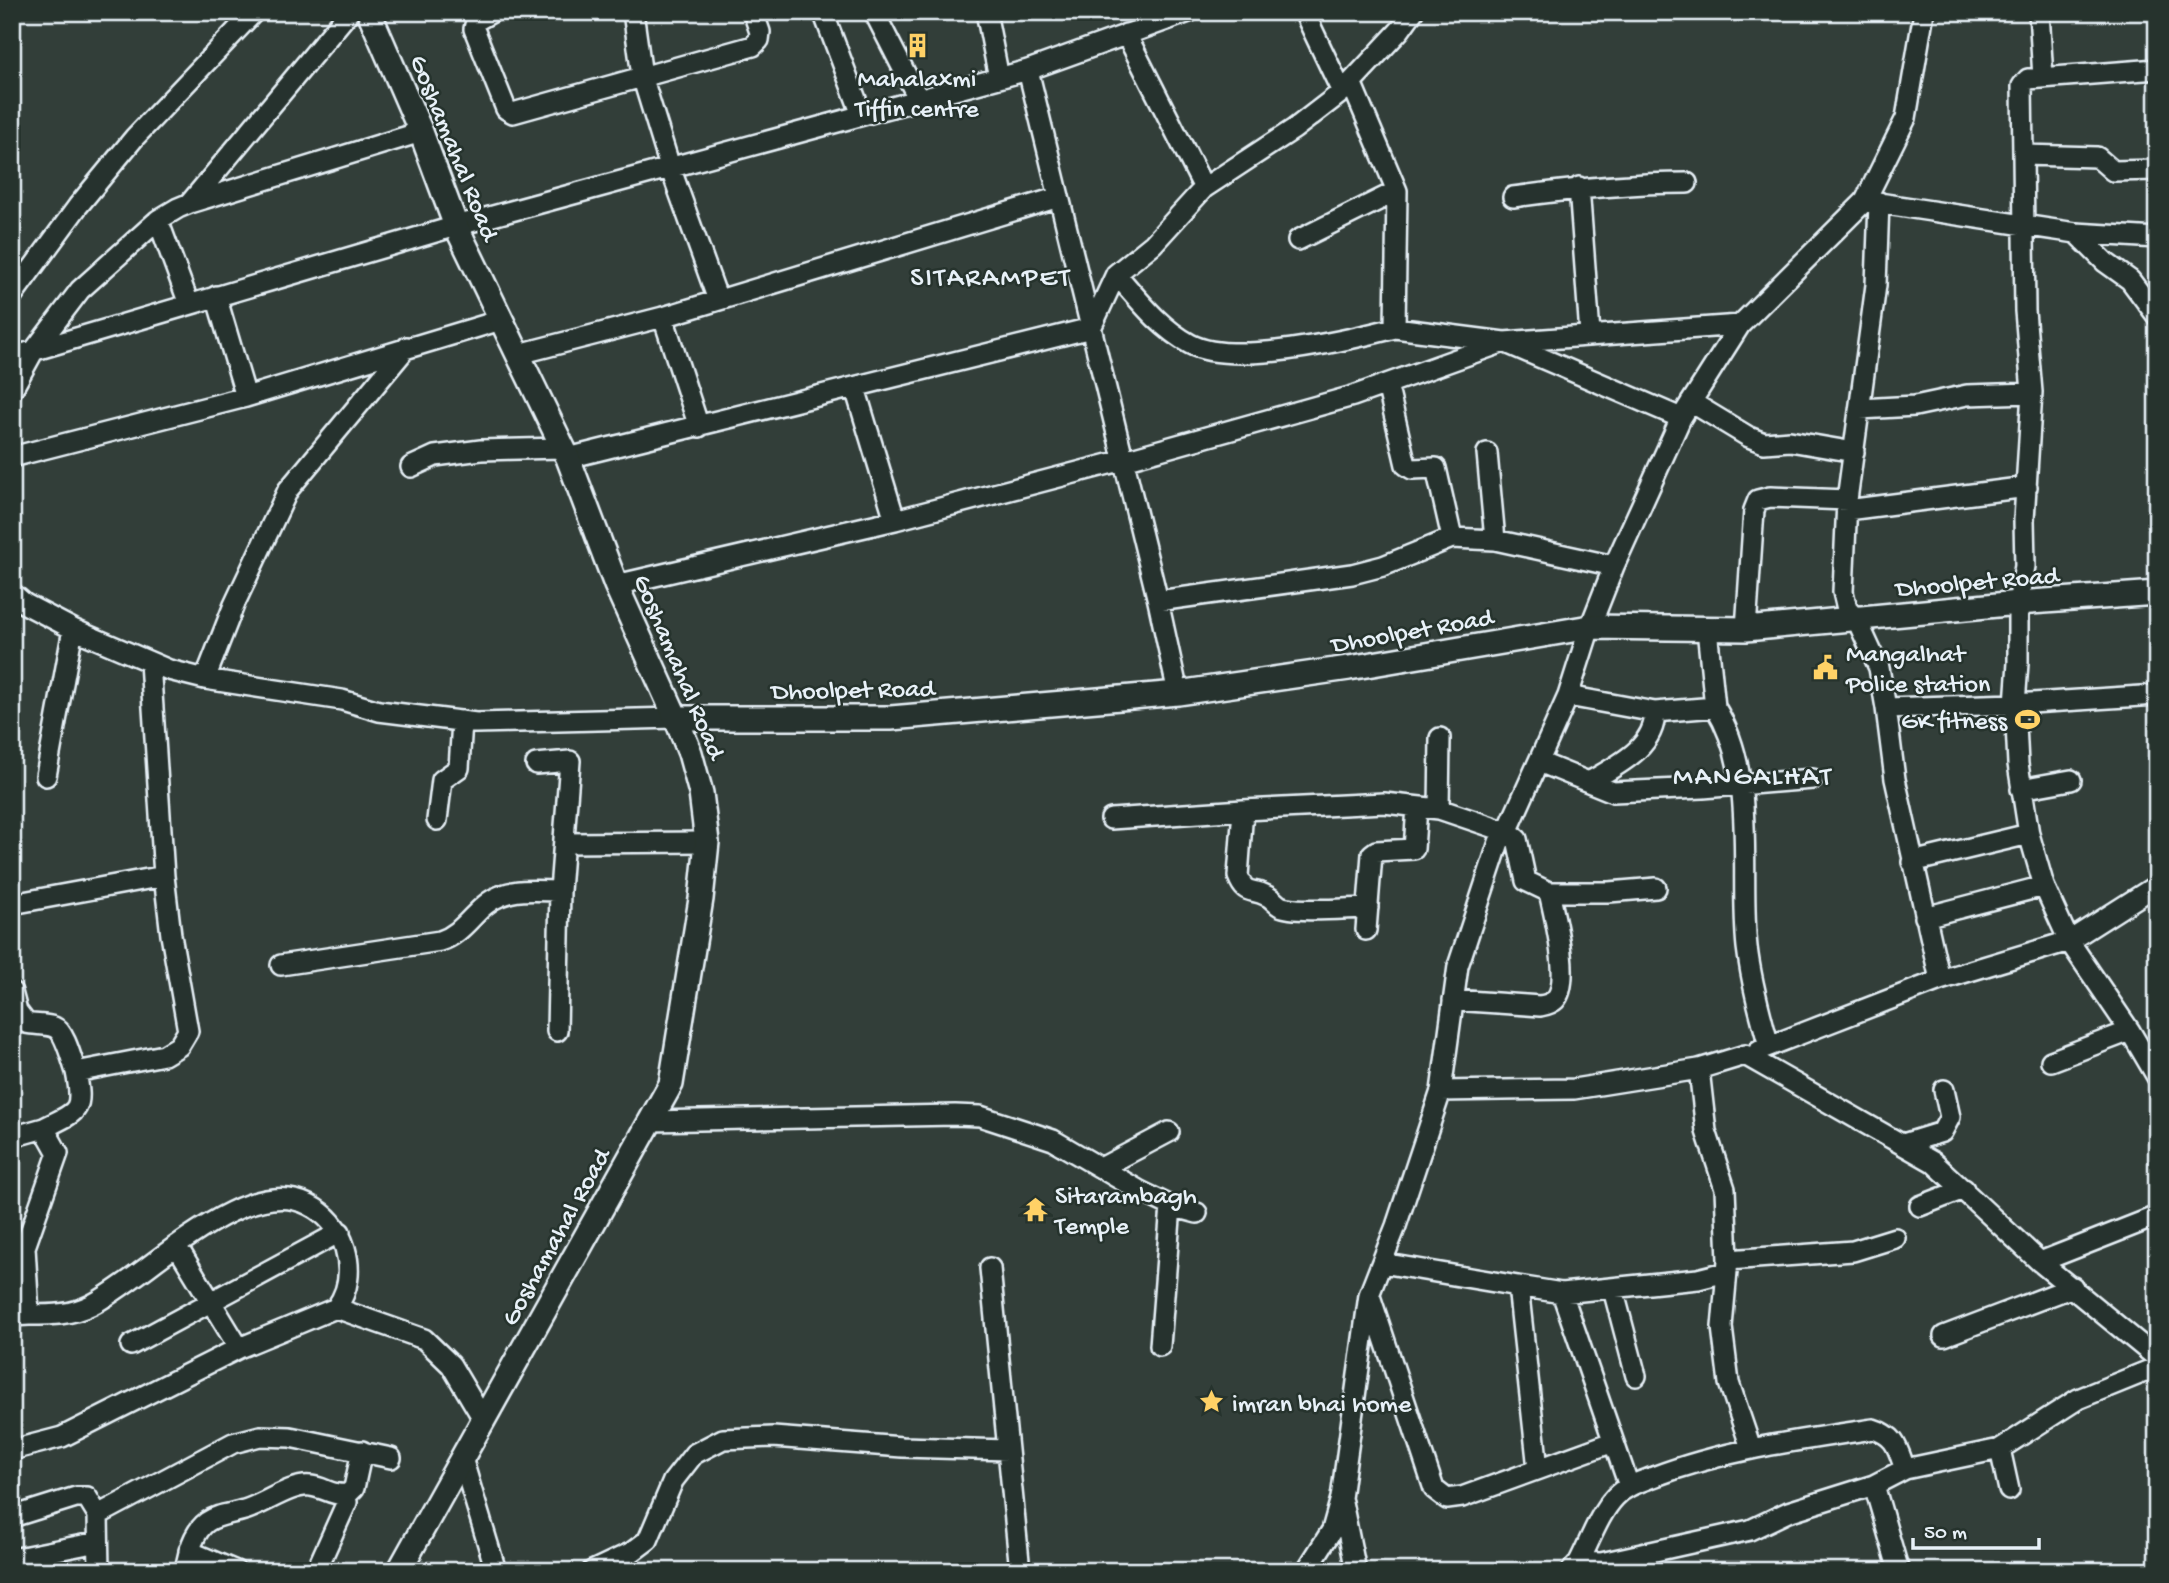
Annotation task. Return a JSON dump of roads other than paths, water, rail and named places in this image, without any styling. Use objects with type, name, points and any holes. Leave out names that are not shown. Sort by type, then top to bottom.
[{"type":"main road","name":"Goshamahal Road","points":[[369,12],[421,132],[456,226],[565,453],[616,585],[676,718],[690,753],[701,793],[707,842],[701,899],[671,1084],[399,1571]]},
{"type":"main road","name":"Dhoolpet Road","points":[[676,718],[891,718],[1178,693],[1349,668],[1590,627],[1746,629],[2018,603],[2157,593]]},
{"type":"street","points":[[12,296],[78,206],[135,137],[254,12]]},
{"type":"street","points":[[190,203],[349,12]]},
{"type":"street","points":[[492,12],[476,21],[474,29],[506,109],[513,113],[752,46],[759,40],[760,32],[753,12]]},
{"type":"street","points":[[633,12],[642,76],[670,167],[718,300]]},
{"type":"street","points":[[823,12],[862,115]]},
{"type":"street","points":[[874,12],[919,100]]},
{"type":"street","points":[[986,12],[999,78]]},
{"type":"street","points":[[12,358],[456,226],[1028,70],[1189,12]]},
{"type":"street","points":[[1304,12],[1346,87],[1397,191],[1395,328]]},
{"type":"street","points":[[1091,328],[1116,274],[1153,244],[1204,188],[1294,129],[1346,87],[1400,30],[1413,12]]},
{"type":"street","points":[[1924,12],[1906,118],[1872,202],[1876,285],[1847,505],[1843,592],[1847,609],[1857,620],[1879,668],[1895,779],[1940,980]]},
{"type":"street","points":[[2039,12],[2043,78]]},
{"type":"street","points":[[1126,34],[1204,188]]},
{"type":"street","points":[[2157,69],[2028,79],[2022,86],[2022,225],[2031,393],[2024,520],[2025,566],[2018,603],[2015,704],[2021,789],[2029,834],[2044,886],[2069,941],[2130,1031],[2157,1077]]},
{"type":"street","points":[[1028,70],[1178,693]]},
{"type":"street","points":[[12,390],[33,352],[80,290],[158,220],[190,203],[421,132]]},
{"type":"street","points":[[2023,155],[2096,157],[2113,171],[2157,170]]},
{"type":"street","points":[[1513,197],[1579,187],[1688,183]]},
{"type":"street","points":[[1579,187],[1590,334]]},
{"type":"street","points":[[1298,240],[1397,191]]},
{"type":"street","points":[[519,354],[663,317],[1059,197]]},
{"type":"street","points":[[1872,202],[2076,233],[2157,238]]},
{"type":"street","points":[[1306,1571],[1332,1530],[1341,1498],[1369,1295],[1441,1091],[1458,966],[1499,842],[1507,832],[1568,696],[1590,627],[1614,566],[1686,410],[1740,325],[1872,202]]},
{"type":"street","points":[[158,220],[189,304]]},
{"type":"street","points":[[2076,233],[2105,262],[2130,280],[2157,316]]},
{"type":"street","points":[[1116,274],[1163,327],[1192,345],[1227,353],[1331,344],[1395,328],[1504,342],[1740,325]]},
{"type":"street","points":[[216,296],[246,397]]},
{"type":"street","points":[[663,317],[699,427]]},
{"type":"street","points":[[12,457],[246,397],[501,320]]},
{"type":"street","points":[[411,467],[435,456],[481,450],[565,453],[699,427],[1091,328]]},
{"type":"street","points":[[616,585],[895,520],[1124,460],[1353,396],[1504,342],[1686,410],[1764,443],[1790,441],[1854,452]]},
{"type":"street","points":[[205,679],[234,605],[288,491],[407,347]]},
{"type":"street","points":[[1387,384],[1406,465],[1412,469],[1436,468],[1452,538]]},
{"type":"street","points":[[855,388],[895,520]]},
{"type":"street","points":[[1860,409],[1914,406],[1967,395],[2031,393]]},
{"type":"street","points":[[1487,453],[1494,540]]},
{"type":"street","points":[[1746,629],[1754,510],[1758,500],[1770,497],[1847,505],[2027,487]]},
{"type":"street","points":[[1158,601],[1352,574],[1382,566],[1452,538],[1494,540],[1614,566]]},
{"type":"street","points":[[12,593],[25,604],[73,629],[169,670],[205,679],[342,700],[379,711],[476,723],[676,718]]},
{"type":"street","points":[[46,775],[73,629]]},
{"type":"street","points":[[1707,629],[1715,707],[1725,722],[1741,783],[1747,949],[1769,1046]]},
{"type":"street","points":[[76,1072],[164,1055],[179,1046],[188,1031],[171,935],[164,876],[150,662]]},
{"type":"street","points":[[1886,708],[2015,704],[2157,695]]},
{"type":"street","points":[[1568,696],[1655,712],[1715,707]]},
{"type":"street","points":[[1589,782],[1634,755],[1655,721],[1655,712]]},
{"type":"street","points":[[437,820],[442,780],[459,768],[462,721]]},
{"type":"street","points":[[1439,809],[1440,738]]},
{"type":"street","points":[[536,764],[570,761],[560,891],[557,1031]]},
{"type":"street","points":[[1539,762],[1613,792],[1813,779]]},
{"type":"street","points":[[2021,789],[2071,780]]},
{"type":"street","points":[[1111,819],[1384,803],[1439,809],[1507,832],[1517,839],[1526,881],[1549,892],[1609,892],[1656,888]]},
{"type":"street","points":[[1366,930],[1372,854],[1376,851],[1414,849],[1417,807]]},
{"type":"street","points":[[1243,810],[1238,876],[1241,885],[1248,891],[1268,896],[1279,905],[1292,909],[1368,908]]},
{"type":"street","points":[[1912,862],[2029,834]]},
{"type":"street","points":[[564,843],[707,842]]},
{"type":"street","points":[[12,904],[164,876]]},
{"type":"street","points":[[1441,1091],[1574,1089],[1699,1069],[1745,1055],[1940,980],[2069,941],[2157,885]]},
{"type":"street","points":[[1925,917],[2044,886]]},
{"type":"street","points":[[281,965],[440,941],[452,937],[498,896],[513,892],[560,891]]},
{"type":"street","points":[[1453,1000],[1540,1006],[1552,1003],[1558,998],[1562,974],[1561,951],[1549,892]]},
{"type":"street","points":[[12,992],[17,1012],[26,1023],[37,1026],[52,1025],[61,1031],[76,1072],[81,1096],[79,1105],[72,1114],[44,1128],[19,1135],[12,1134]]},
{"type":"street","points":[[2051,1061],[2130,1031]]},
{"type":"street","points":[[1745,1055],[1933,1162],[2040,1262],[2157,1358]]},
{"type":"street","points":[[1699,1069],[1706,1131],[1725,1189],[1727,1266],[1722,1327],[1729,1383],[1751,1448]]},
{"type":"street","points":[[1903,1144],[1942,1132],[1950,1117],[1944,1090]]},
{"type":"street","points":[[650,1121],[980,1116],[1053,1140],[1171,1206],[1197,1213]]},
{"type":"street","points":[[12,1451],[62,1437],[239,1349],[336,1308],[344,1298],[350,1265],[340,1232],[318,1210],[296,1198],[255,1200],[177,1245],[92,1304],[65,1315],[21,1315],[24,1247],[58,1153],[44,1128]]},
{"type":"street","points":[[1101,1168],[1169,1132]]},
{"type":"street","points":[[1920,1206],[1964,1189]]},
{"type":"street","points":[[1160,1346],[1171,1206]]},
{"type":"street","points":[[2040,1262],[2157,1216]]},
{"type":"street","points":[[131,1345],[340,1232]]},
{"type":"street","points":[[1382,1263],[1562,1293],[1698,1279],[1727,1266],[1853,1251],[1895,1238]]},
{"type":"street","points":[[177,1245],[239,1349]]},
{"type":"street","points":[[990,1268],[1020,1571]]},
{"type":"street","points":[[1518,1286],[1538,1469]]},
{"type":"street","points":[[1944,1335],[2073,1287]]},
{"type":"street","points":[[1613,1289],[1636,1376]]},
{"type":"street","points":[[1562,1293],[1629,1486]]},
{"type":"street","points":[[1369,1295],[1434,1489],[1447,1499],[1462,1497],[1613,1442]]},
{"type":"street","points":[[336,1308],[378,1327],[424,1339],[451,1365],[483,1419]]},
{"type":"street","points":[[1905,1469],[1895,1443],[1886,1433],[1873,1429],[1751,1448],[1674,1469],[1629,1486],[1617,1495],[1607,1506],[1575,1567],[1602,1567],[1750,1530],[1788,1512],[1874,1485],[1905,1469],[2000,1450],[2078,1399],[2157,1367]]},
{"type":"street","points":[[98,1515],[233,1443],[260,1436],[290,1437],[391,1458]]},
{"type":"street","points":[[592,1571],[632,1552],[648,1540],[673,1481],[694,1454],[723,1439],[773,1437],[902,1447],[1008,1450]]},
{"type":"street","points":[[2000,1450],[2009,1490]]},
{"type":"street","points":[[185,1571],[188,1551],[208,1521],[245,1510],[294,1489],[310,1486],[337,1495],[348,1494],[354,1488],[362,1451]]},
{"type":"street","points":[[462,1458],[496,1571]]},
{"type":"street","points":[[1874,1485],[1899,1571]]},
{"type":"street","points":[[12,1517],[76,1497],[87,1497],[98,1515],[99,1571]]},
{"type":"street","points":[[1341,1498],[1356,1571]]},
{"type":"street","points":[[316,1571],[347,1502]]},
{"type":"street","points":[[12,1559],[98,1542]]},
{"type":"street","points":[[188,1551],[236,1571]]},
{"type":"place","name":"Mahalaxmi Tiffin centre","points":[[917,45]]},
{"type":"place","name":"Mangalhat Police station","points":[[1826,667]]},
{"type":"place","name":"GK fitness","points":[[2027,719]]},
{"type":"place","name":"Sitarambagh Temple","points":[[1035,1209]]},
{"type":"place","name":"imran bhai home","points":[[1212,1402]]},
{"type":"district","name":"SITARAMPET","points":[[991,275]]},
{"type":"district","name":"MANGALHAT","points":[[1753,774]]}]
